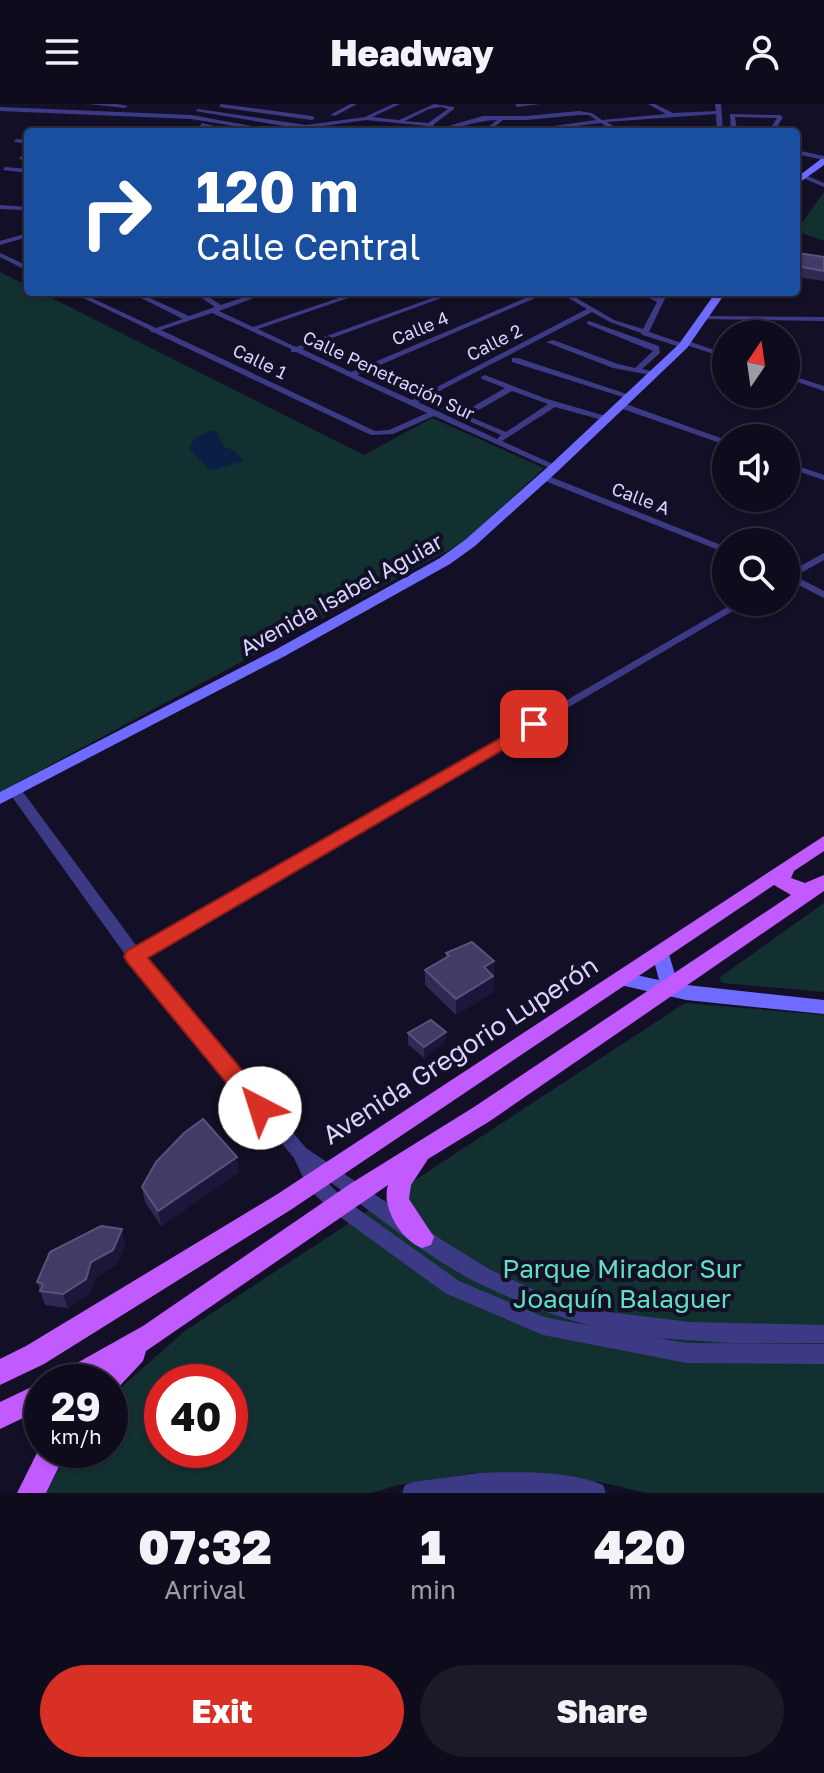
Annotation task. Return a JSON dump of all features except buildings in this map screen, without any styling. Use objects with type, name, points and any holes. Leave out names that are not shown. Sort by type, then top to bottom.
[{"type":"main road","points":[[800,176],[824,160]]},
{"type":"main road","name":"Avenida Isabel Aguiar","points":[[7,795],[416,579],[470,543],[549,473],[684,344],[718,296]]},
{"type":"main road","name":"Avenida Gregorio Luperón","points":[[0,1372],[35,1355],[196,1259],[824,842]]},
{"type":"main road","points":[[786,867],[781,880],[789,888],[806,890],[821,884]]},
{"type":"main road","points":[[100,1364],[152,1334],[348,1198],[670,988],[821,884]]},
{"type":"main road","points":[[661,953],[670,988]]},
{"type":"main road","points":[[622,979],[686,993],[824,1007]]},
{"type":"main road","points":[[422,1237],[396,1202],[395,1191],[403,1175],[438,1139]]},
{"type":"main road","points":[[123,1364],[152,1334]]},
{"type":"main road","points":[[0,1416],[24,1404]]},
{"type":"main road","points":[[31,1493],[44,1468]]},
{"type":"street","points":[[2,112],[14,104]]},
{"type":"street","points":[[91,104],[219,112],[309,127]]},
{"type":"street","points":[[204,104],[312,118]]},
{"type":"street","points":[[246,116],[266,104]]},
{"type":"street","points":[[333,115],[354,104]]},
{"type":"street","points":[[366,118],[394,104]]},
{"type":"street","points":[[514,118],[517,104],[537,104]]},
{"type":"street","points":[[651,104],[672,115]]},
{"type":"street","points":[[718,104],[720,128]]},
{"type":"street","points":[[219,112],[227,105]]},
{"type":"street","points":[[400,121],[427,108],[439,105],[452,108],[433,128]]},
{"type":"street","points":[[2,112],[118,107],[132,116],[203,128]]},
{"type":"street","points":[[2,112],[220,120],[264,128]]},
{"type":"street","points":[[580,128],[604,122],[719,112]]},
{"type":"street","points":[[437,128],[483,118],[584,113],[612,128]]},
{"type":"street","points":[[271,128],[290,114]]},
{"type":"street","points":[[733,128],[731,115],[780,117],[773,128]]},
{"type":"street","points":[[289,128],[366,118],[400,121],[428,128]]},
{"type":"street","points":[[526,118],[527,128]]},
{"type":"street","points":[[490,128],[501,119]]},
{"type":"street","points":[[331,124],[332,128]]},
{"type":"street","points":[[16,141],[24,142]]},
{"type":"street","points":[[800,153],[824,160]]},
{"type":"street","points":[[5,169],[24,171]]},
{"type":"street","points":[[800,178],[824,185]]},
{"type":"street","points":[[0,207],[24,208]]},
{"type":"street","points":[[0,243],[24,241]]},
{"type":"street","points":[[0,253],[24,242]]},
{"type":"street","points":[[0,253],[24,267]]},
{"type":"street","name":"Calle 1","points":[[82,296],[374,433],[390,432],[433,413]]},
{"type":"street","points":[[140,296],[187,318]]},
{"type":"street","name":"Calle Penetración Sur","points":[[202,296],[215,309],[252,329],[496,442],[549,473]]},
{"type":"street","points":[[153,331],[255,296]]},
{"type":"street","points":[[252,329],[351,296]]},
{"type":"street","points":[[294,350],[444,296]]},
{"type":"street","name":"Calle 4","points":[[350,375],[537,296]]},
{"type":"street","points":[[568,296],[644,334],[712,352]]},
{"type":"street","points":[[650,296],[661,301]]},
{"type":"street","points":[[644,334],[663,296]]},
{"type":"street","name":"Calle 2","points":[[411,403],[591,310]]},
{"type":"street","points":[[703,318],[824,319]]},
{"type":"street","points":[[589,323],[656,348],[657,351],[636,371]]},
{"type":"street","points":[[550,342],[653,374]]},
{"type":"street","points":[[515,360],[712,437]]},
{"type":"street","points":[[485,377],[554,404],[606,419]]},
{"type":"street","points":[[800,381],[824,389]]},
{"type":"street","points":[[462,416],[511,388]]},
{"type":"street","points":[[431,403],[507,435]]},
{"type":"street","points":[[496,442],[554,404]]},
{"type":"street","points":[[800,469],[824,478]]},
{"type":"street","name":"Calle A","points":[[549,473],[712,544]]},
{"type":"street","points":[[800,569],[824,556]]},
{"type":"street","points":[[800,583],[824,595]]},
{"type":"street","points":[[135,956],[719,616]]},
{"type":"street","points":[[7,795],[135,956],[300,1153],[323,1177],[452,1287],[543,1326],[590,1337],[687,1353],[824,1354]]},
{"type":"street","points":[[348,1198],[422,1237],[481,1274],[532,1298],[606,1322],[699,1334],[824,1334]]},
{"type":"street","points":[[413,1493],[430,1488],[532,1485],[595,1493]]},
{"type":"green space","points":[[824,192],[824,241],[800,232],[800,225]]},
{"type":"green space","points":[[0,272],[24,284],[24,296],[48,296],[364,455],[432,418],[544,468],[464,542],[0,792]]},
{"type":"green space","points":[[824,903],[824,992],[722,983],[719,978]]},
{"type":"green space","name":"Parque Mirador Sur Joaquín Balaguer","points":[[685,1003],[824,1015],[824,1493],[647,1493],[604,1483],[532,1473],[474,1473],[398,1485],[371,1493],[46,1493],[59,1468],[128,1468],[128,1381],[144,1367],[144,1468],[248,1468],[248,1364],[147,1364],[186,1330]]},
{"type":"water","points":[[212,430],[218,433],[223,446],[244,461],[214,470],[208,468],[189,449],[195,438]]},
{"type":"route","points":[[260,1108],[135,956],[534,724]]}]
